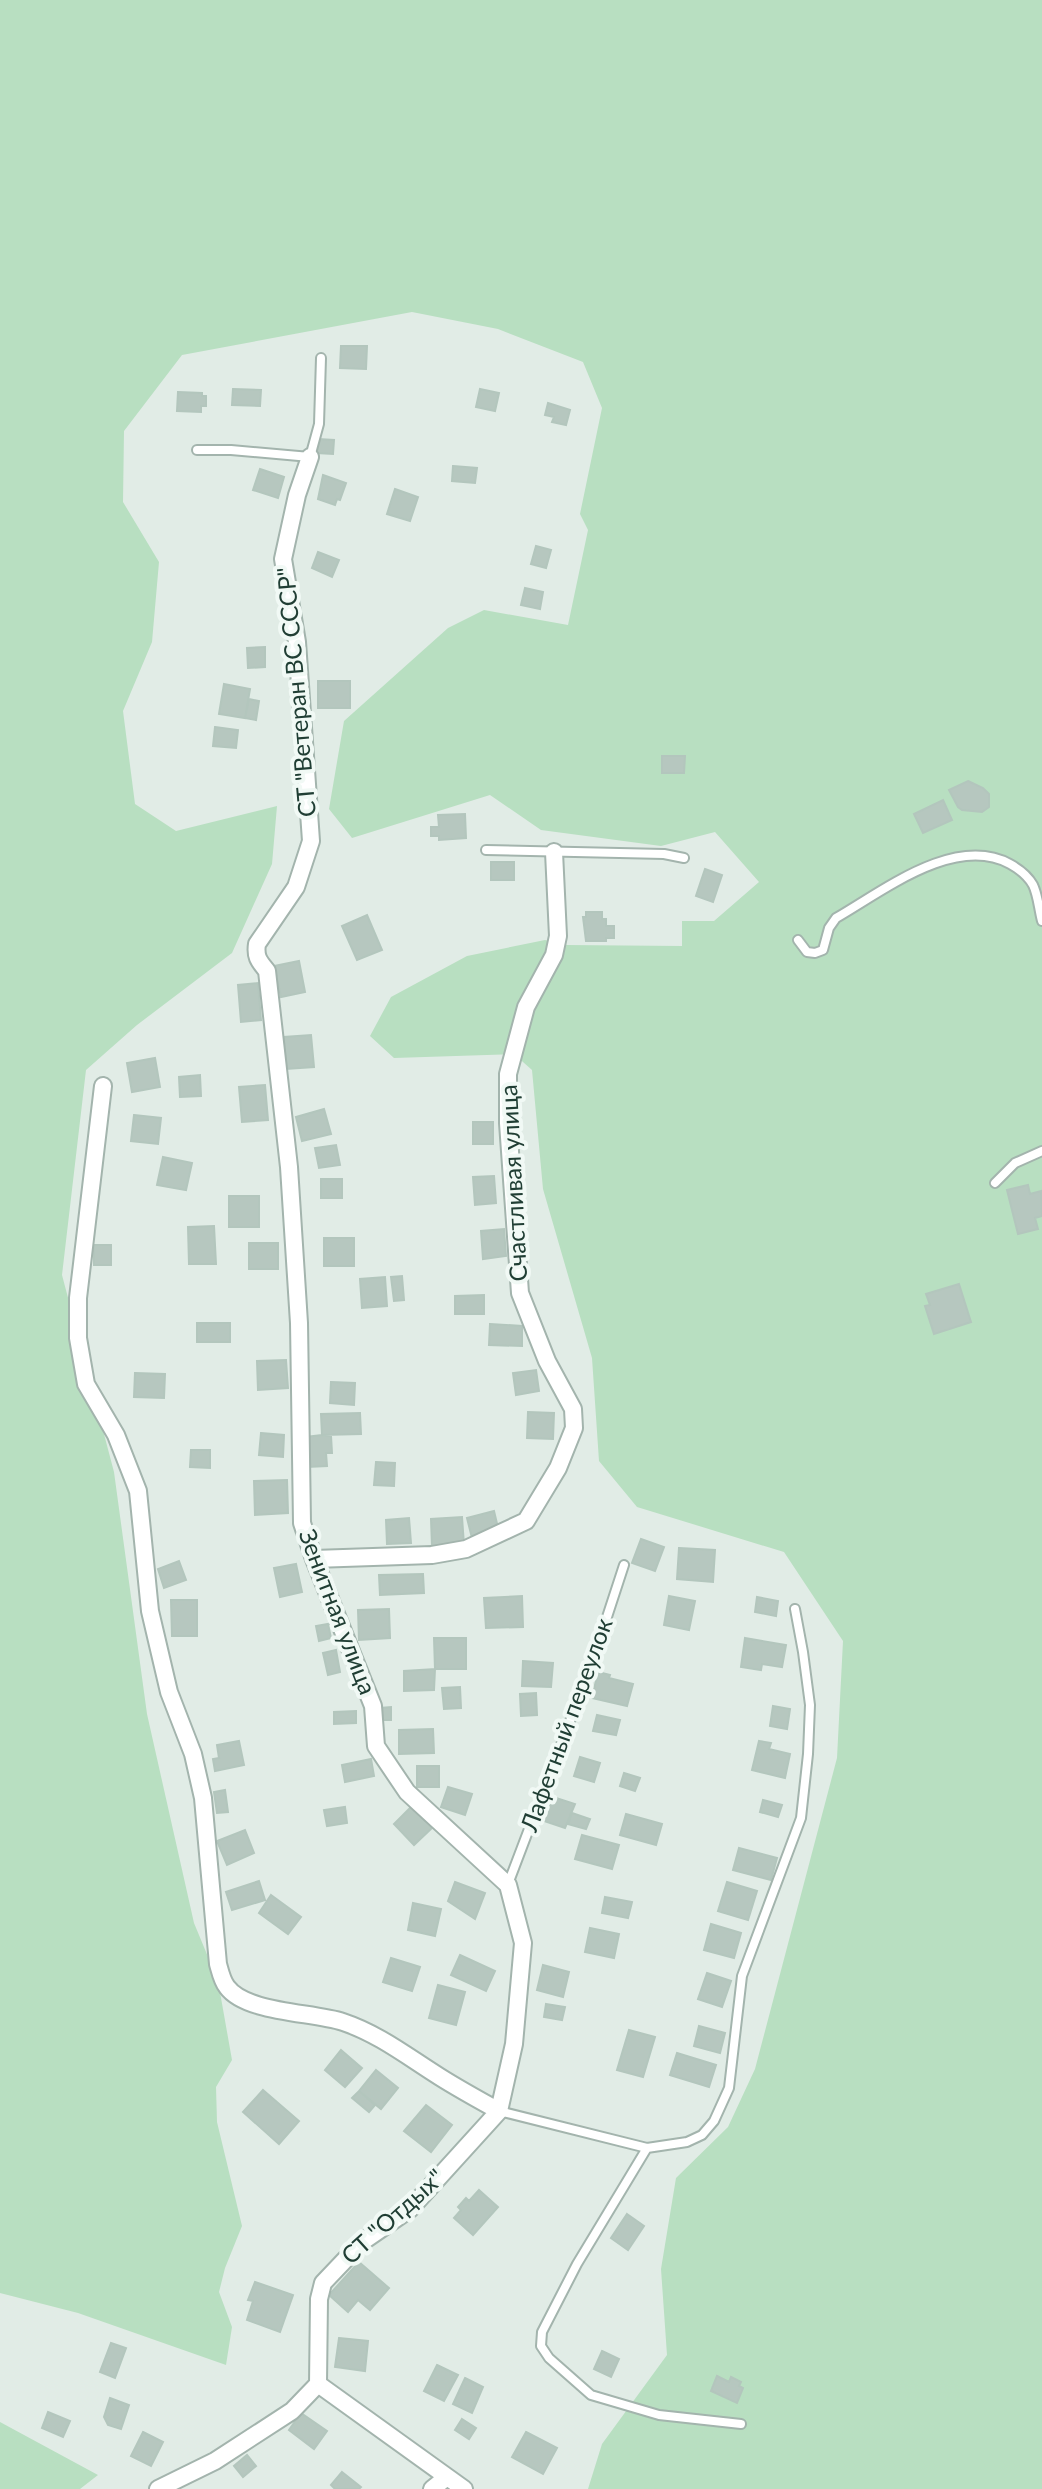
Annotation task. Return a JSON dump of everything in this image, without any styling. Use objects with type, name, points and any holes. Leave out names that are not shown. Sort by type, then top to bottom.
[{"type":"street","name":"СТ \"Ветеран ВС СССР\"","points":[[259,963],[257,944],[296,887],[311,841],[297,642],[283,559],[297,495],[310,457]]},
{"type":"street","name":"Счастливая улица","points":[[314,1559],[432,1555],[455,1551],[466,1549],[526,1521],[558,1468],[574,1428],[573,1409],[547,1361],[520,1293],[508,1123],[508,1074],[526,1007],[554,955],[558,936],[554,852]]},
{"type":"street","name":"Зенитная улица","points":[[259,963],[267,971],[289,1167],[299,1323],[302,1523],[373,1706],[376,1746],[407,1792],[508,1885]]},
{"type":"street","points":[[103,1086],[78,1298],[78,1338],[86,1384],[116,1435],[138,1491],[150,1611],[169,1692],[193,1754],[203,1798],[218,1964],[226,1986],[239,1998],[260,2005],[345,2022],[373,2035],[499,2111],[514,2044],[523,1943],[508,1885]]},
{"type":"street","name":"СТ \"Отдых\"","points":[[318,2384],[319,2299],[323,2283],[362,2242],[410,2209],[499,2111]]},
{"type":"street","points":[[158,2489],[215,2461],[292,2411],[318,2384],[464,2489]]},
{"type":"street","points":[[432,2489],[447,2477]]},
{"type":"lane","points":[[197,450],[310,457],[319,424],[321,358]]},
{"type":"lane","points":[[486,850],[664,854],[684,858]]},
{"type":"lane","points":[[798,940],[807,952],[823,950],[829,928],[836,918],[927,865],[985,854],[1020,870],[1033,885],[1042,921]]},
{"type":"lane","points":[[995,1183],[1015,1163],[1042,1151]]},
{"type":"lane","name":"Лафетный переулок","points":[[508,1885],[591,1666],[624,1565]]},
{"type":"lane","points":[[499,2111],[647,2148],[687,2142],[702,2135],[714,2121],[729,2088],[742,1976],[801,1818],[810,1705],[795,1609]]},
{"type":"lane","points":[[647,2148],[577,2264],[542,2332],[541,2346],[549,2358],[591,2395],[659,2415],[741,2424]]},
{"type":"green space","points":[[0,0],[1042,0],[1042,2489],[588,2489],[602,2444],[667,2355],[661,2269],[676,2178],[728,2127],[755,2069],[837,1758],[843,1641],[784,1552],[637,1507],[599,1461],[592,1358],[543,1189],[532,1070],[514,1054],[394,1058],[370,1036],[391,997],[467,956],[545,940],[567,945],[682,946],[682,921],[714,921],[759,882],[715,832],[661,846],[541,830],[490,795],[352,838],[329,809],[344,721],[448,628],[484,610],[568,625],[588,530],[580,514],[602,408],[583,362],[498,329],[412,312],[182,355],[124,431],[123,502],[159,562],[152,642],[123,711],[135,804],[176,831],[277,806],[272,864],[232,953],[137,1025],[86,1070],[62,1275],[114,1472],[147,1714],[194,1923],[218,1981],[232,2060],[216,2087],[217,2122],[242,2226],[219,2292],[232,2327],[226,2365],[78,2313],[0,2293]]},
{"type":"green space","points":[[0,2422],[98,2475],[80,2489],[0,2489]]},
{"type":"building","points":[[341,346],[367,346],[366,369],[340,368]]},
{"type":"building","points":[[233,389],[261,390],[260,406],[232,405]]},
{"type":"building","points":[[480,389],[499,393],[495,411],[476,407]]},
{"type":"building","points":[[178,392],[202,393],[206,396],[206,406],[201,406],[201,412],[177,411]]},
{"type":"building","points":[[548,403],[570,410],[566,425],[552,422],[554,417],[545,415]]},
{"type":"building","points":[[318,439],[334,440],[333,454],[317,453]]},
{"type":"building","points":[[453,466],[477,468],[475,483],[452,481]]},
{"type":"building","points":[[260,469],[284,477],[278,498],[253,490]]},
{"type":"building","points":[[323,475],[346,483],[335,505],[318,499]]},
{"type":"building","points":[[395,489],[418,497],[410,521],[387,514]]},
{"type":"building","points":[[536,546],[551,550],[546,568],[531,564]]},
{"type":"building","points":[[318,552],[339,560],[332,577],[312,568]]},
{"type":"building","points":[[525,588],[543,592],[540,609],[521,605]]},
{"type":"building","points":[[265,647],[265,667],[248,668],[247,648]]},
{"type":"building","points":[[318,681],[350,681],[350,708],[318,708]]},
{"type":"building","points":[[224,684],[250,689],[245,718],[219,714]]},
{"type":"building","points":[[249,699],[259,701],[256,720],[245,718]]},
{"type":"building","points":[[215,727],[238,730],[236,748],[213,746]]},
{"type":"building","points":[[662,756],[685,756],[684,773],[662,773]]},
{"type":"building","points":[[968,781],[989,794],[989,807],[982,812],[962,810],[949,790]]},
{"type":"building","points":[[943,800],[952,820],[923,833],[914,814]]},
{"type":"building","points":[[465,814],[466,838],[439,840],[439,836],[431,836],[431,827],[439,827],[438,815]]},
{"type":"building","points":[[491,862],[514,862],[514,880],[491,880]]},
{"type":"building","points":[[705,869],[722,875],[713,902],[696,896]]},
{"type":"building","points":[[586,912],[602,912],[606,926],[614,926],[614,938],[586,941],[583,917],[586,917]]},
{"type":"building","points":[[367,915],[382,950],[357,960],[342,926]]},
{"type":"building","points":[[299,961],[305,992],[281,997],[274,966]]},
{"type":"building","points":[[258,983],[261,1020],[241,1022],[238,985]]},
{"type":"building","points":[[311,1035],[314,1067],[286,1069],[284,1037]]},
{"type":"building","points":[[155,1058],[160,1087],[132,1092],[127,1063]]},
{"type":"building","points":[[200,1075],[201,1096],[180,1097],[179,1077]]},
{"type":"building","points":[[265,1085],[268,1120],[242,1122],[239,1087]]},
{"type":"building","points":[[324,1109],[331,1134],[302,1141],[296,1117]]},
{"type":"building","points":[[134,1115],[161,1118],[158,1144],[131,1141]]},
{"type":"building","points":[[473,1122],[493,1122],[493,1144],[473,1144]]},
{"type":"building","points":[[336,1145],[340,1165],[319,1168],[315,1148]]},
{"type":"building","points":[[163,1157],[192,1163],[186,1190],[157,1185]]},
{"type":"building","points":[[494,1176],[496,1203],[475,1205],[473,1177]]},
{"type":"building","points":[[321,1179],[342,1179],[342,1198],[321,1198]]},
{"type":"building","points":[[1028,1185],[1030,1194],[1041,1191],[1042,1216],[1035,1218],[1038,1229],[1018,1234],[1007,1190]]},
{"type":"building","points":[[229,1196],[259,1196],[259,1227],[229,1227]]},
{"type":"building","points":[[214,1226],[216,1264],[189,1264],[188,1227]]},
{"type":"building","points":[[504,1229],[506,1256],[483,1259],[481,1231]]},
{"type":"building","points":[[324,1238],[354,1238],[354,1266],[324,1266]]},
{"type":"building","points":[[249,1243],[278,1243],[278,1269],[249,1269]]},
{"type":"building","points":[[94,1245],[111,1245],[111,1265],[94,1265]]},
{"type":"building","points":[[402,1276],[404,1300],[394,1301],[391,1277]]},
{"type":"building","points":[[385,1277],[387,1306],[362,1308],[360,1279]]},
{"type":"building","points":[[959,1284],[971,1322],[934,1334],[925,1306],[930,1305],[926,1294]]},
{"type":"building","points":[[484,1295],[484,1314],[455,1314],[455,1296]]},
{"type":"building","points":[[197,1323],[230,1323],[230,1342],[197,1342]]},
{"type":"building","points":[[490,1324],[522,1326],[522,1346],[489,1345]]},
{"type":"building","points":[[286,1360],[288,1388],[258,1390],[257,1361]]},
{"type":"building","points":[[536,1370],[539,1391],[516,1395],[513,1373]]},
{"type":"building","points":[[135,1373],[165,1374],[164,1398],[134,1397]]},
{"type":"building","points":[[331,1382],[355,1383],[354,1405],[330,1403]]},
{"type":"building","points":[[528,1412],[554,1413],[553,1439],[527,1438]]},
{"type":"building","points":[[360,1413],[361,1434],[322,1435],[321,1414]]},
{"type":"building","points":[[261,1433],[284,1435],[283,1457],[259,1455]]},
{"type":"building","points":[[331,1436],[332,1453],[326,1453],[327,1466],[307,1467],[306,1437]]},
{"type":"building","points":[[191,1450],[210,1450],[210,1468],[190,1467]]},
{"type":"building","points":[[376,1462],[395,1463],[394,1486],[374,1485]]},
{"type":"building","points":[[287,1480],[288,1513],[255,1515],[254,1481]]},
{"type":"building","points":[[494,1511],[499,1532],[472,1538],[467,1518]]},
{"type":"building","points":[[462,1517],[464,1545],[432,1546],[431,1519]]},
{"type":"building","points":[[409,1518],[411,1543],[387,1544],[386,1520]]},
{"type":"building","points":[[641,1539],[664,1547],[655,1571],[632,1563]]},
{"type":"building","points":[[679,1548],[715,1550],[713,1582],[677,1579]]},
{"type":"building","points":[[179,1561],[186,1580],[164,1588],[158,1569]]},
{"type":"building","points":[[296,1564],[302,1592],[280,1597],[274,1568]]},
{"type":"building","points":[[423,1574],[424,1593],[380,1595],[379,1575]]},
{"type":"building","points":[[522,1596],[523,1627],[486,1628],[484,1598]]},
{"type":"building","points":[[669,1596],[695,1601],[689,1630],[664,1625]]},
{"type":"building","points":[[757,1597],[778,1601],[776,1616],[755,1612]]},
{"type":"building","points":[[171,1600],[197,1600],[197,1636],[172,1636]]},
{"type":"building","points":[[389,1609],[390,1638],[359,1640],[358,1610]]},
{"type":"building","points":[[328,1624],[331,1638],[319,1641],[316,1626]]},
{"type":"building","points":[[434,1638],[466,1638],[466,1669],[435,1669]]},
{"type":"building","points":[[745,1638],[786,1645],[782,1667],[762,1664],[761,1670],[741,1667]]},
{"type":"building","points":[[336,1650],[340,1672],[328,1675],[323,1653]]},
{"type":"building","points":[[523,1661],[553,1663],[551,1687],[522,1686]]},
{"type":"building","points":[[435,1669],[434,1690],[404,1691],[404,1671]]},
{"type":"building","points":[[598,1672],[633,1684],[627,1706],[592,1698]]},
{"type":"building","points":[[460,1687],[461,1708],[444,1709],[442,1688]]},
{"type":"building","points":[[536,1693],[537,1715],[521,1716],[520,1694]]},
{"type":"building","points":[[773,1706],[790,1709],[787,1729],[770,1726]]},
{"type":"building","points":[[391,1707],[391,1720],[381,1720],[380,1708]]},
{"type":"building","points":[[356,1711],[356,1723],[334,1724],[334,1712]]},
{"type":"building","points":[[597,1715],[620,1720],[616,1735],[593,1731]]},
{"type":"building","points":[[433,1729],[434,1753],[399,1754],[399,1730]]},
{"type":"building","points":[[239,1741],[244,1765],[215,1771],[213,1759],[219,1758],[217,1745]]},
{"type":"building","points":[[759,1741],[771,1743],[769,1749],[790,1754],[785,1778],[752,1770]]},
{"type":"building","points":[[580,1757],[600,1763],[594,1782],[574,1776]]},
{"type":"building","points":[[371,1759],[374,1776],[345,1782],[342,1765]]},
{"type":"building","points":[[417,1766],[439,1766],[439,1787],[417,1787]]},
{"type":"building","points":[[624,1773],[640,1778],[635,1791],[620,1786]]},
{"type":"building","points":[[448,1787],[472,1794],[465,1815],[441,1807]]},
{"type":"building","points":[[225,1790],[228,1812],[217,1813],[214,1792]]},
{"type":"building","points":[[553,1797],[575,1804],[565,1828],[541,1820]]},
{"type":"building","points":[[763,1800],[782,1805],[778,1817],[760,1812]]},
{"type":"building","points":[[412,1806],[432,1828],[414,1845],[394,1824]]},
{"type":"building","points":[[345,1807],[347,1823],[327,1826],[324,1810]]},
{"type":"building","points":[[572,1813],[590,1819],[586,1829],[568,1824]]},
{"type":"building","points":[[626,1814],[662,1824],[656,1845],[620,1835]]},
{"type":"building","points":[[245,1830],[254,1853],[227,1865],[217,1841]]},
{"type":"building","points":[[582,1835],[619,1845],[612,1869],[575,1859]]},
{"type":"building","points":[[739,1848],[777,1858],[771,1880],[733,1870]]},
{"type":"building","points":[[259,1881],[265,1900],[232,1910],[226,1892]]},
{"type":"building","points":[[455,1882],[485,1893],[475,1919],[448,1901]]},
{"type":"building","points":[[727,1882],[757,1891],[748,1920],[718,1911]]},
{"type":"building","points":[[271,1895],[301,1917],[288,1934],[259,1913]]},
{"type":"building","points":[[605,1897],[632,1902],[628,1918],[602,1913]]},
{"type":"building","points":[[413,1903],[441,1909],[435,1936],[408,1930]]},
{"type":"building","points":[[711,1924],[741,1933],[734,1958],[704,1950]]},
{"type":"building","points":[[590,1928],[619,1934],[614,1958],[585,1952]]},
{"type":"building","points":[[460,1955],[495,1971],[486,1991],[451,1975]]},
{"type":"building","points":[[391,1958],[420,1967],[412,1991],[383,1982]]},
{"type":"building","points":[[543,1965],[569,1972],[563,1997],[537,1990]]},
{"type":"building","points":[[707,1973],[731,1981],[722,2007],[698,1999]]},
{"type":"building","points":[[438,1985],[465,1992],[456,2025],[429,2018]]},
{"type":"building","points":[[546,2004],[565,2007],[562,2020],[544,2017]]},
{"type":"building","points":[[699,2026],[725,2033],[720,2053],[694,2046]]},
{"type":"building","points":[[629,2030],[655,2037],[643,2077],[617,2070]]},
{"type":"building","points":[[341,2050],[362,2068],[345,2087],[325,2070]]},
{"type":"building","points":[[677,2053],[716,2065],[709,2087],[670,2075]]},
{"type":"building","points":[[376,2070],[398,2088],[381,2109],[359,2091]]},
{"type":"building","points":[[263,2090],[299,2121],[279,2144],[243,2112]]},
{"type":"building","points":[[359,2091],[375,2105],[369,2112],[352,2098]]},
{"type":"building","points":[[426,2105],[452,2125],[431,2152],[404,2131]]},
{"type":"building","points":[[479,2190],[498,2207],[473,2235],[454,2218],[466,2198],[469,2201]]},
{"type":"building","points":[[627,2214],[644,2226],[628,2250],[611,2238]]},
{"type":"building","points":[[359,2262],[389,2288],[370,2310],[358,2300],[348,2312],[329,2295]]},
{"type":"building","points":[[255,2282],[293,2295],[280,2332],[247,2320],[253,2301],[248,2300]]},
{"type":"building","points":[[339,2338],[368,2341],[365,2371],[335,2367]]},
{"type":"building","points":[[111,2343],[126,2348],[115,2378],[100,2372]]},
{"type":"building","points":[[602,2351],[619,2359],[611,2377],[594,2369]]},
{"type":"building","points":[[437,2365],[458,2375],[444,2401],[424,2391]]},
{"type":"building","points":[[717,2376],[729,2382],[731,2377],[741,2382],[739,2386],[743,2388],[737,2403],[711,2391]]},
{"type":"building","points":[[465,2378],[483,2387],[472,2413],[453,2404]]},
{"type":"building","points":[[110,2398],[129,2405],[121,2429],[108,2425],[104,2417]]},
{"type":"building","points":[[48,2412],[70,2421],[63,2437],[42,2428]]},
{"type":"building","points":[[301,2413],[327,2431],[314,2449],[289,2430]]},
{"type":"building","points":[[462,2419],[476,2428],[469,2439],[455,2430]]},
{"type":"building","points":[[143,2432],[163,2442],[151,2466],[131,2456]]},
{"type":"building","points":[[526,2432],[557,2448],[543,2474],[512,2457]]},
{"type":"building","points":[[247,2455],[256,2466],[243,2477],[234,2466]]},
{"type":"building","points":[[342,2472],[361,2487],[335,2489],[331,2485]]}]
